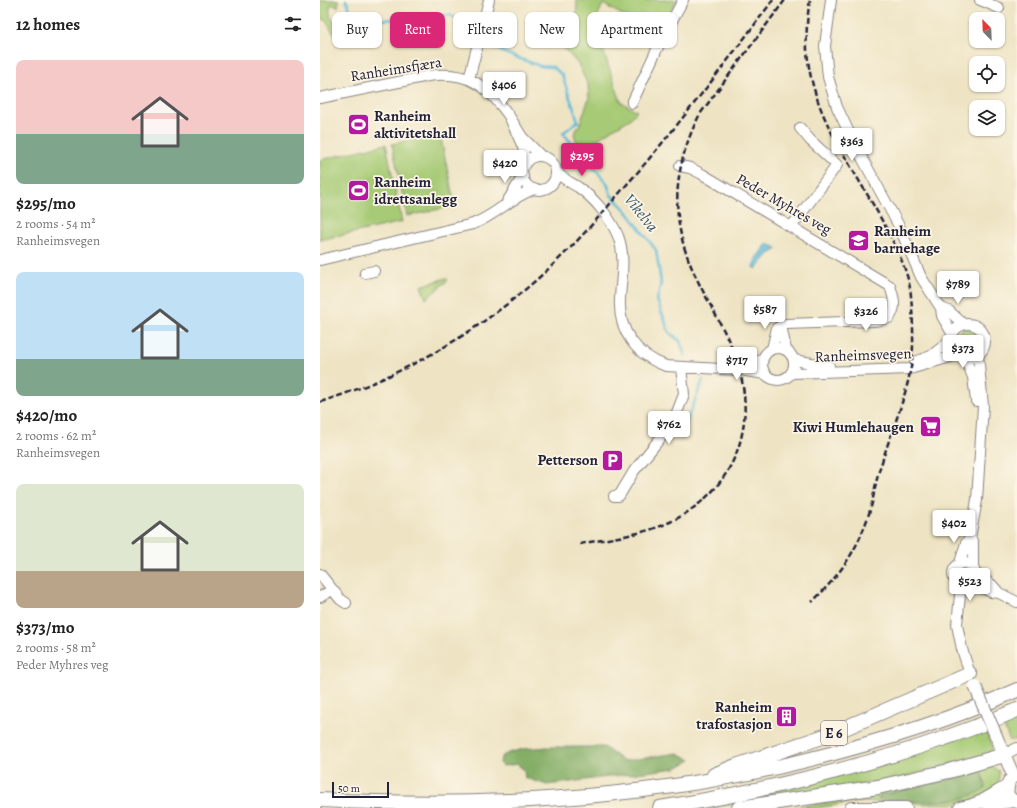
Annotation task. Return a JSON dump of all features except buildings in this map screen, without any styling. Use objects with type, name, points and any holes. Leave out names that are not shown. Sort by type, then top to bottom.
[{"type":"highway","name":"E 6","points":[[696,784],[724,770],[800,745],[972,680]]},
{"type":"highway","name":"E 6","points":[[320,800],[410,806],[492,806],[595,799],[696,784],[781,766],[855,747],[944,719],[1017,690]]},
{"type":"highway","name":"E 6","points":[[660,808],[733,795],[840,770],[935,741],[1017,710]]},
{"type":"highway","points":[[739,808],[878,788],[949,771],[1002,749]]},
{"type":"main road","points":[[960,808],[982,802],[989,796],[1006,787],[1010,780],[1016,776],[1002,749],[972,680]]},
{"type":"main road","points":[[1006,787],[1008,795],[1015,802]]},
{"type":"main road","points":[[982,802],[993,804],[1015,802]]},
{"type":"main road","points":[[851,808],[906,808]]},
{"type":"street","points":[[469,79],[489,0]]},
{"type":"street","points":[[632,103],[656,50],[683,0]]},
{"type":"street","points":[[831,0],[825,46],[828,77],[837,107],[853,141],[902,232],[921,277],[941,308],[942,316],[951,337],[952,349],[961,357],[974,383],[977,432],[980,439]]},
{"type":"street","points":[[980,0],[1000,8]]},
{"type":"street","name":"Ranheimsfjæra","points":[[320,98],[442,74],[462,76],[487,89],[509,116],[522,137],[541,156]]},
{"type":"street","name":"Ranheimsfjæra","points":[[509,116],[523,147],[525,164]]},
{"type":"street","points":[[792,226],[837,165],[810,140],[800,128]]},
{"type":"street","points":[[507,202],[523,176],[525,164],[532,158],[541,156],[550,159],[560,176],[578,187],[592,199],[607,217],[618,237],[623,266],[620,299],[621,320],[627,336],[638,350],[655,362],[683,368],[712,368],[765,374]]},
{"type":"street","name":"Peder Myhres veg","points":[[680,166],[690,168],[792,226],[890,286],[894,298],[895,311],[889,318],[875,321],[781,325]]},
{"type":"street","points":[[523,176],[527,184],[534,189],[542,190],[550,186],[555,180],[556,171]]},
{"type":"street","points":[[550,186],[564,188],[592,199]]},
{"type":"street","points":[[320,260],[463,227],[483,220],[507,202],[534,189]]},
{"type":"street","points":[[941,308],[949,311],[963,324]]},
{"type":"street","points":[[951,337],[958,327],[963,324],[973,324],[984,334],[984,348],[978,355],[961,357]]},
{"type":"street","points":[[772,349],[777,328],[781,325]]},
{"type":"street","points":[[781,325],[786,350]]},
{"type":"street","name":"Ranheimsvegen","points":[[794,360],[824,366],[911,362],[931,356],[951,337]]},
{"type":"street","points":[[779,348],[786,350],[791,354],[794,360],[795,367],[792,373],[786,379],[779,381],[771,379],[765,374],[762,367],[762,360],[766,353],[772,349],[779,348]]},
{"type":"street","points":[[960,563],[966,543],[970,538],[977,500],[983,399],[978,355]]},
{"type":"street","name":"Ranheimsvegen","points":[[792,373],[910,369],[961,357]]},
{"type":"street","points":[[712,368],[762,360]]},
{"type":"street","points":[[614,496],[619,496],[634,470],[662,436],[676,415],[684,394],[683,368]]},
{"type":"street","points":[[970,538],[973,543],[974,570],[966,584],[957,624],[962,650],[972,680]]},
{"type":"street","points":[[999,593],[967,562],[960,563],[954,567],[952,574],[955,581],[999,593],[1017,602]]},
{"type":"street","points":[[320,574],[340,599],[346,603]]},
{"type":"street","points":[[320,597],[332,590]]},
{"type":"street","points":[[1002,749],[1017,748]]},
{"type":"green space","points":[[320,0],[339,0],[338,7],[331,4],[330,14],[332,19],[332,31],[326,21],[320,18]]},
{"type":"green space","points":[[577,0],[677,0],[670,12],[617,12],[603,4],[599,12],[587,12],[587,48],[602,48],[621,102],[637,111],[630,119],[602,136],[586,151],[577,143],[574,134],[580,124],[589,98],[588,85],[578,64],[563,48],[579,48],[579,12],[576,12]]},
{"type":"green space","points":[[440,134],[455,206],[407,216],[392,144]]},
{"type":"green space","name":"Ranheim idrettsanlegg","points":[[386,144],[402,222],[320,240],[320,160]]},
{"type":"green space","points":[[446,278],[448,280],[426,299],[421,286]]},
{"type":"green space","points":[[968,328],[977,332],[981,341],[977,350],[968,354],[959,350],[955,341],[959,332]]},
{"type":"green space","points":[[1017,716],[1017,739],[1010,741],[1002,723]]},
{"type":"green space","points":[[985,729],[993,747],[991,753],[904,777],[742,805],[696,808]]},
{"type":"green space","points":[[548,747],[604,747],[623,761],[678,753],[691,760],[676,768],[547,785],[525,778],[524,770],[517,764],[503,766],[500,763],[501,757],[508,753],[523,749]]},
{"type":"green space","points":[[990,765],[999,771],[999,782],[994,790],[970,801],[954,804],[852,802],[817,808],[794,808],[879,793]],"holes":[[[981,772],[986,784],[939,801],[878,798],[879,796]]]},
{"type":"green space","points":[[981,772],[986,787],[976,794],[964,798],[935,801],[878,799],[879,796]]},
{"type":"water","points":[[768,243],[778,249],[769,254],[756,269],[753,267],[756,258]]},
{"type":"waterway","name":"Vikelva","points":[[346,0],[351,12],[363,18],[376,20],[390,19]]},
{"type":"waterway","name":"Vikelva","points":[[445,15],[453,17]]},
{"type":"waterway","name":"Vikelva","points":[[496,48],[502,52],[540,66],[553,67],[562,75],[578,121],[563,133],[607,183],[611,195],[625,209],[656,250],[661,283],[657,300],[669,332],[680,341],[685,356]]},
{"type":"waterway","name":"Vikelva","points":[[686,423],[703,380]]},
{"type":"railway","points":[[320,402],[387,377],[450,344],[480,324],[536,280],[582,236],[637,173],[706,88],[773,0]]},
{"type":"railway","points":[[580,544],[626,536],[649,530],[670,522],[693,508],[712,491],[727,472],[738,450],[743,427],[745,402],[741,377],[727,337],[686,254],[677,207],[679,175],[687,144],[700,114],[785,0]]},
{"type":"railway","points":[[810,0],[807,34],[809,65],[815,93],[825,119],[838,145],[885,226],[901,260],[910,287],[913,337],[912,361],[907,387],[880,467],[868,518],[850,557],[833,580],[812,602]]},
{"type":"place","name":"Ranheim aktivitetshall","points":[[359,125]]},
{"type":"place","name":"Ranheim idrettsanlegg","points":[[358,191]]},
{"type":"place","name":"Ranheim barnehage","points":[[858,240]]},
{"type":"place","name":"Kiwi Humlehaugen","points":[[930,427]]},
{"type":"place","name":"Petterson","points":[[613,460]]},
{"type":"place","name":"Ranheim trafostasjon","points":[[787,716]]}]
